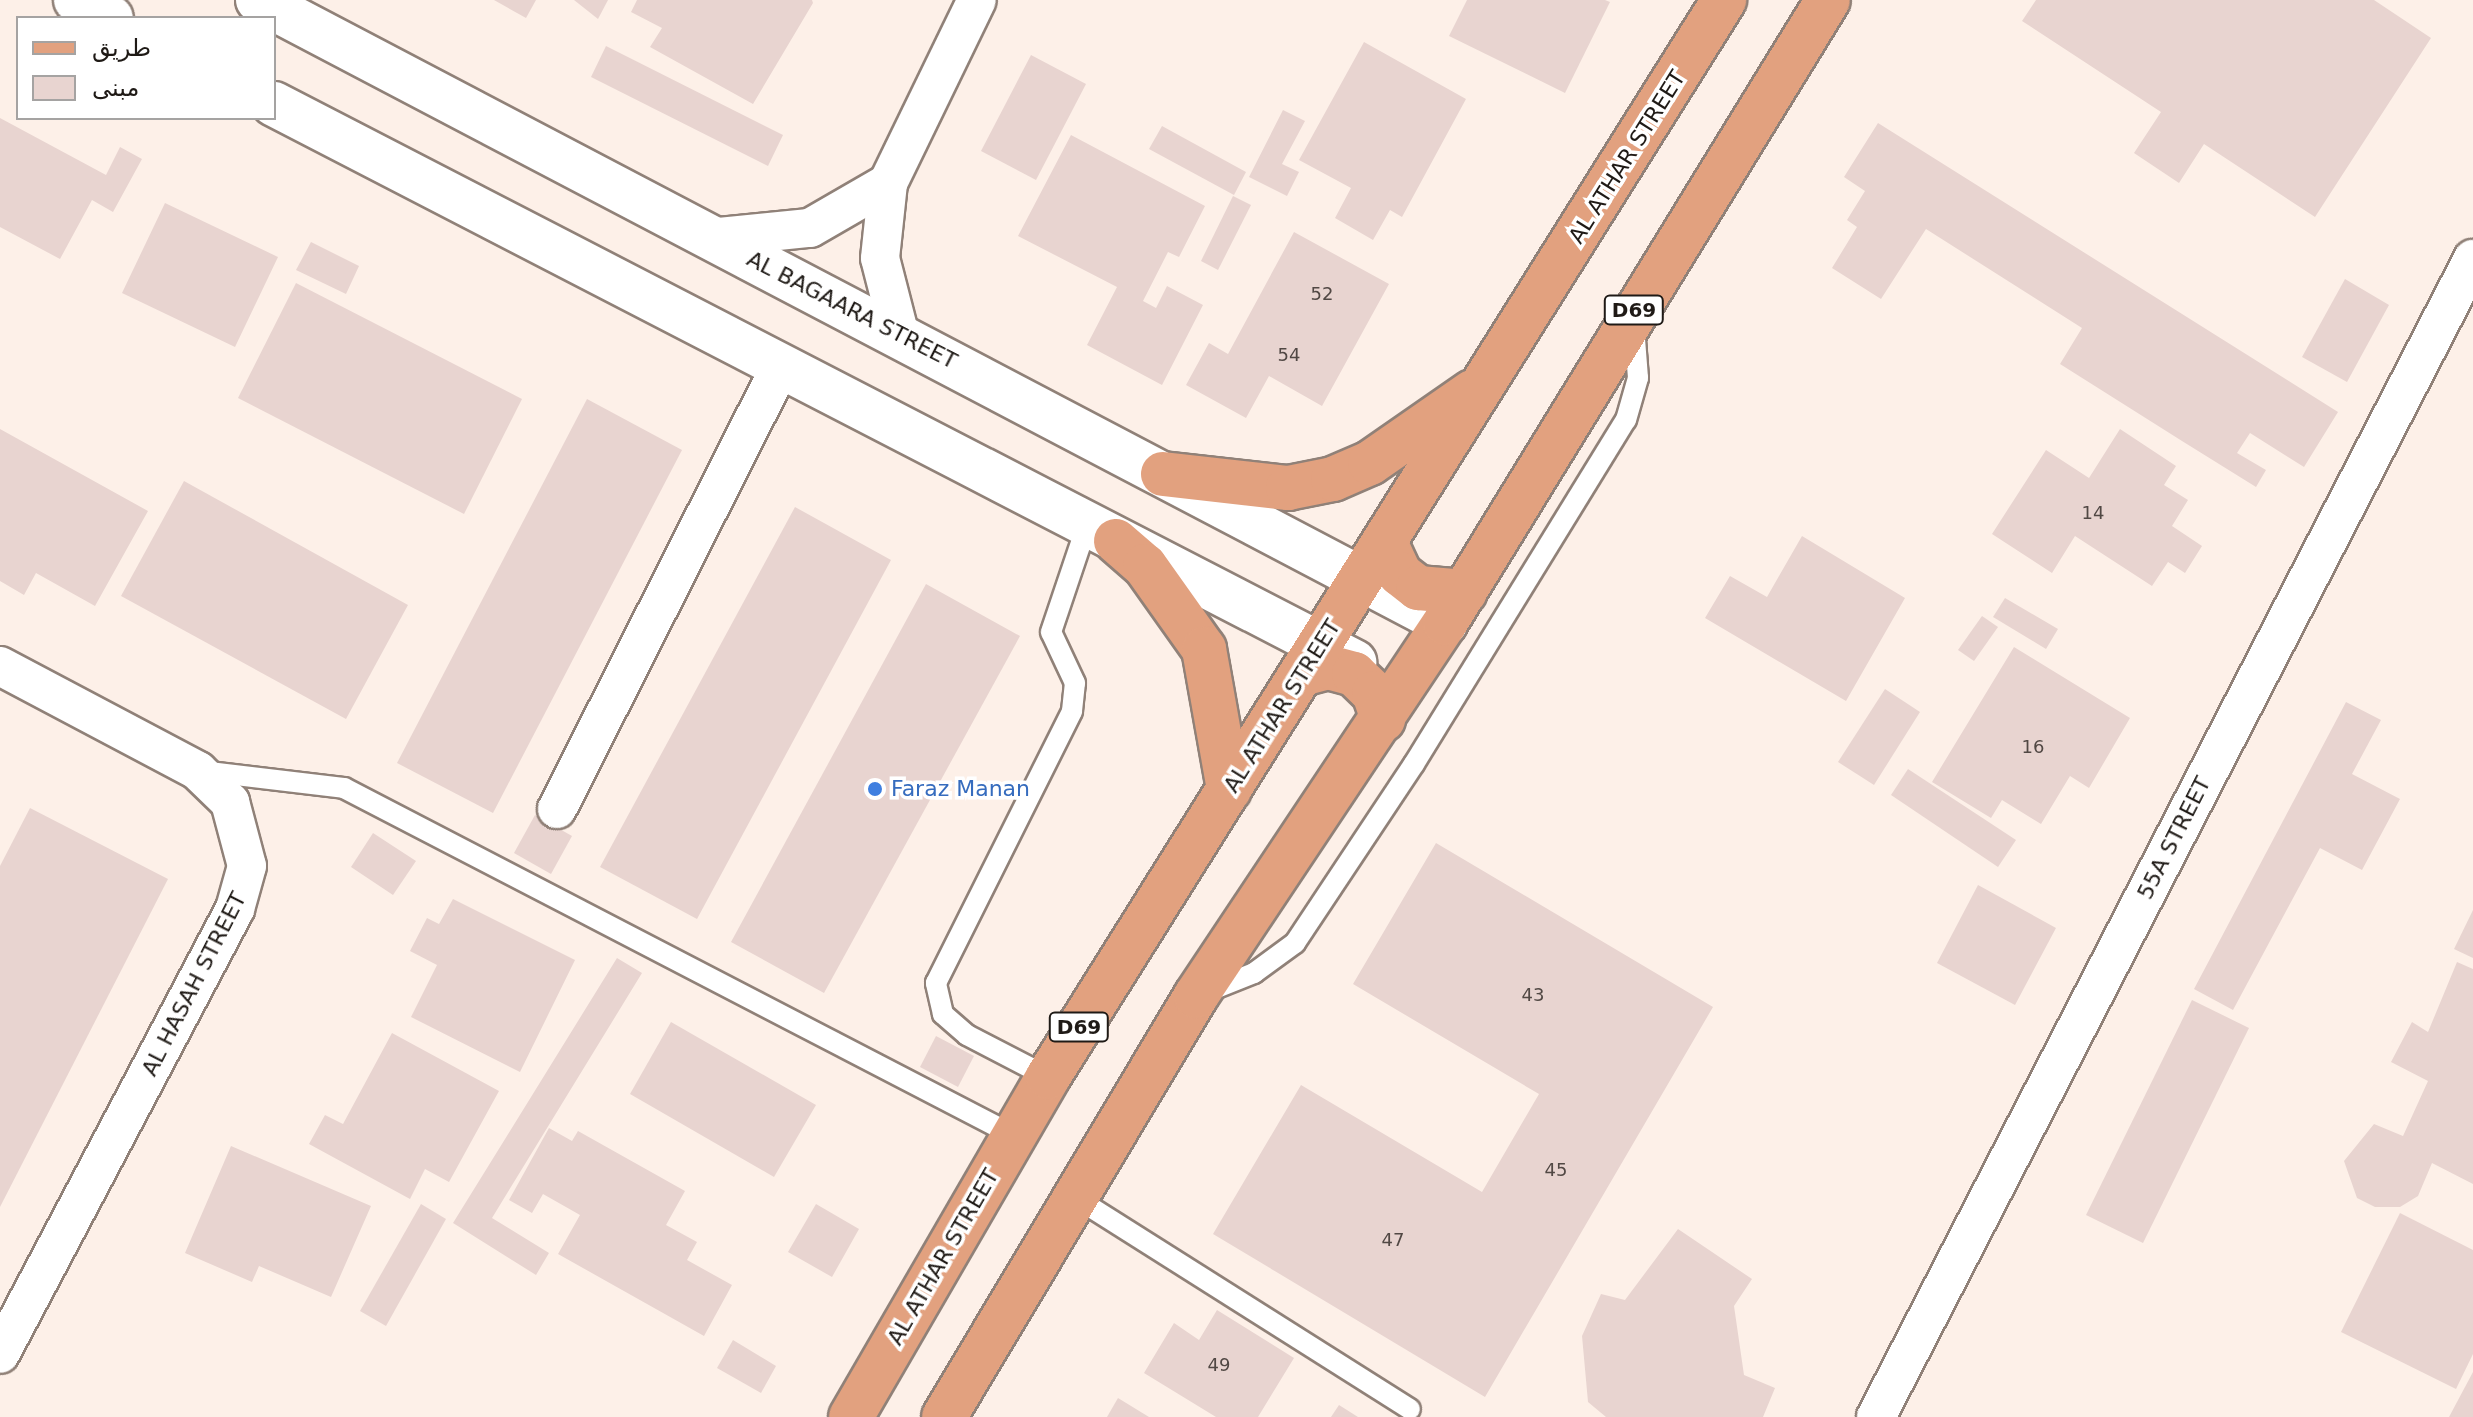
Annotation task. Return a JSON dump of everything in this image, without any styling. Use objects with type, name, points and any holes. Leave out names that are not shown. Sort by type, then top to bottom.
[{"type":"main road","name":"AL ATHAR STREET","points":[[851,1417],[1048,1077],[1490,379],[1724,0]]},
{"type":"main road","name":"D69","points":[[944,1417],[1196,996],[1455,608],[1828,0]]},
{"type":"main road","points":[[1163,474],[1288,488],[1333,479],[1370,463],[1490,379]]},
{"type":"main road","points":[[1102,533],[1145,566],[1204,649],[1229,790]]},
{"type":"main road","points":[[1385,542],[1400,574],[1418,588],[1455,608]]},
{"type":"street","points":[[76,0],[107,16]]},
{"type":"street","name":"AL BAGAARA STREET","points":[[258,0],[709,238],[899,332],[1362,579],[1455,608]]},
{"type":"street","points":[[899,332],[880,258],[888,183],[977,0]]},
{"type":"street","points":[[276,105],[779,370],[1102,533],[1311,660],[1393,703]]},
{"type":"street","points":[[709,238],[810,228],[868,201],[888,183]]},
{"type":"street","name":"55A STREET","points":[[1876,1417],[2473,259]]},
{"type":"street","points":[[557,809],[779,370]]},
{"type":"street","name":"AL HASAH STREET","points":[[0,666],[198,771],[240,822],[244,888],[0,1354]]},
{"type":"lane","points":[[1196,996],[1254,973],[1295,943],[1414,764],[1626,420],[1638,378],[1632,315]]},
{"type":"lane","points":[[1048,1077],[967,1035],[943,1014],[936,983],[1072,711],[1075,683],[1051,632],[1102,533]]},
{"type":"lane","points":[[198,771],[344,788],[1013,1135]]},
{"type":"lane","points":[[1076,1198],[1410,1409]]},
{"type":"building","points":[[494,0],[536,0],[526,18]]},
{"type":"building","points":[[574,0],[608,0],[598,19]]},
{"type":"building","points":[[637,0],[812,0],[813,3],[753,104],[650,47],[662,28],[631,12]]},
{"type":"building","points":[[1467,0],[1610,2],[1565,93],[1449,36]]},
{"type":"building","points":[[2036,0],[2374,0],[2431,38],[2315,217],[2204,144],[2179,183],[2134,153],[2161,112],[2022,21]]},
{"type":"building","points":[[1364,42],[1466,99],[1402,217],[1390,210],[1373,240],[1335,218],[1351,188],[1299,160]]},
{"type":"building","points":[[606,46],[783,135],[768,166],[591,77]]},
{"type":"building","points":[[1031,55],[1086,84],[1036,180],[981,151]]},
{"type":"building","points":[[1283,110],[1305,121],[1282,164],[1299,172],[1287,196],[1249,177]]},
{"type":"building","points":[[0,118],[106,175],[120,147],[142,159],[113,212],[92,200],[60,259],[0,227]]},
{"type":"building","points":[[1878,123],[2338,412],[2304,467],[2250,433],[2237,453],[2266,470],[2256,487],[2182,441],[2060,364],[2082,328],[1926,229],[1881,299],[1832,268],[1857,227],[1847,220],[1865,191],[1844,177]]},
{"type":"building","points":[[1162,126],[1246,172],[1234,195],[1149,149]]},
{"type":"building","points":[[1071,135],[1205,206],[1179,257],[1168,252],[1143,301],[1156,308],[1167,286],[1203,305],[1162,385],[1087,345],[1117,287],[1018,236]]},
{"type":"building","points":[[1233,196],[1251,205],[1218,270],[1201,261]]},
{"type":"building","points":[[165,203],[278,257],[235,347],[122,293]]},
{"type":"building","points":[[1294,232],[1389,284],[1322,406],[1269,376],[1246,418],[1186,385],[1209,343],[1228,354]]},
{"type":"building","points":[[311,242],[359,266],[346,294],[296,270]]},
{"type":"building","points":[[2345,279],[2389,305],[2347,382],[2302,357]]},
{"type":"building","points":[[296,283],[522,399],[464,514],[238,398]]},
{"type":"building","points":[[587,399],[682,450],[493,813],[397,763]]},
{"type":"building","points":[[0,429],[148,511],[95,606],[36,573],[24,595],[0,581]]},
{"type":"building","points":[[2120,429],[2176,466],[2164,485],[2188,500],[2172,526],[2202,546],[2185,573],[2168,562],[2152,586],[2075,536],[2052,573],[1992,534],[2046,450],[2089,478]]},
{"type":"building","points":[[184,481],[408,605],[346,719],[121,596]]},
{"type":"building","points":[[795,507],[891,560],[697,919],[600,867]]},
{"type":"building","points":[[1802,536],[1905,598],[1846,701],[1705,618],[1730,576],[1767,597]]},
{"type":"building","name":"Faraz Manan","points":[[926,584],[1020,636],[824,993],[731,942]]},
{"type":"building","points":[[2005,598],[2058,629],[2046,649],[1993,617]]},
{"type":"building","points":[[1982,616],[1998,627],[1974,661],[1958,650]]},
{"type":"building","points":[[2014,647],[2130,718],[2089,788],[2070,776],[2041,824],[2002,800],[1991,818],[1932,782]]},
{"type":"building","points":[[1885,689],[1920,712],[1874,785],[1838,762]]},
{"type":"building","points":[[2346,702],[2381,720],[2352,774],[2400,799],[2362,870],[2320,848],[2233,1010],[2194,989]]},
{"type":"building","points":[[1908,769],[2016,840],[1998,867],[1891,795]]},
{"type":"building","points":[[30,808],[168,879],[0,1207],[0,866]]},
{"type":"building","points":[[535,815],[572,836],[551,874],[514,853]]},
{"type":"building","points":[[373,833],[416,861],[393,895],[351,867]]},
{"type":"building","points":[[1436,843],[1713,1007],[1485,1397],[1213,1234],[1301,1085],[1482,1192],[1539,1094],[1353,984]]},
{"type":"building","points":[[1978,885],[2056,928],[2015,1005],[1937,963]]},
{"type":"building","points":[[453,899],[575,960],[520,1072],[411,1017],[437,965],[410,951],[427,918],[439,924]]},
{"type":"building","points":[[2473,910],[2473,958],[2454,949]]},
{"type":"building","points":[[617,958],[642,973],[492,1218],[549,1253],[536,1275],[453,1223]]},
{"type":"building","points":[[2457,962],[2473,969],[2473,1184],[2432,1163],[2418,1196],[2400,1207],[2375,1207],[2357,1198],[2344,1161],[2374,1124],[2403,1136],[2428,1081],[2391,1062],[2412,1022],[2428,1032]]},
{"type":"building","points":[[2192,1000],[2249,1028],[2143,1243],[2086,1215]]},
{"type":"building","points":[[671,1022],[816,1105],[774,1177],[630,1094]]},
{"type":"building","points":[[392,1033],[499,1091],[449,1182],[425,1169],[410,1199],[309,1144],[325,1115],[343,1124]]},
{"type":"building","points":[[936,1036],[974,1056],[958,1087],[920,1067]]},
{"type":"building","points":[[549,1128],[572,1141],[578,1131],[685,1191],[666,1225],[697,1242],[687,1260],[732,1285],[704,1336],[558,1254],[580,1215],[543,1194],[532,1213],[509,1200]]},
{"type":"building","points":[[231,1146],[371,1206],[331,1297],[259,1266],[252,1282],[185,1253]]},
{"type":"building","points":[[421,1204],[446,1219],[386,1326],[360,1311]]},
{"type":"building","points":[[816,1204],[859,1229],[832,1277],[788,1252]]},
{"type":"building","points":[[2400,1213],[2473,1250],[2473,1354],[2456,1389],[2341,1332]]},
{"type":"building","points":[[1678,1229],[1752,1279],[1734,1306],[1744,1375],[1775,1388],[1763,1417],[1606,1417],[1588,1402],[1582,1336],[1601,1294],[1625,1300]]},
{"type":"building","points":[[1217,1310],[1294,1358],[1258,1417],[1216,1417],[1144,1373],[1174,1323],[1199,1340]]},
{"type":"building","points":[[733,1340],[776,1366],[761,1393],[717,1368]]},
{"type":"building","points":[[2473,1372],[2473,1417],[2449,1417]]},
{"type":"building","points":[[1118,1398],[1149,1417],[1107,1417]]},
{"type":"building","points":[[1339,1405],[1358,1417],[1331,1417]]},
{"type":"place","name":"Faraz Manan","points":[[875,789]]}]
